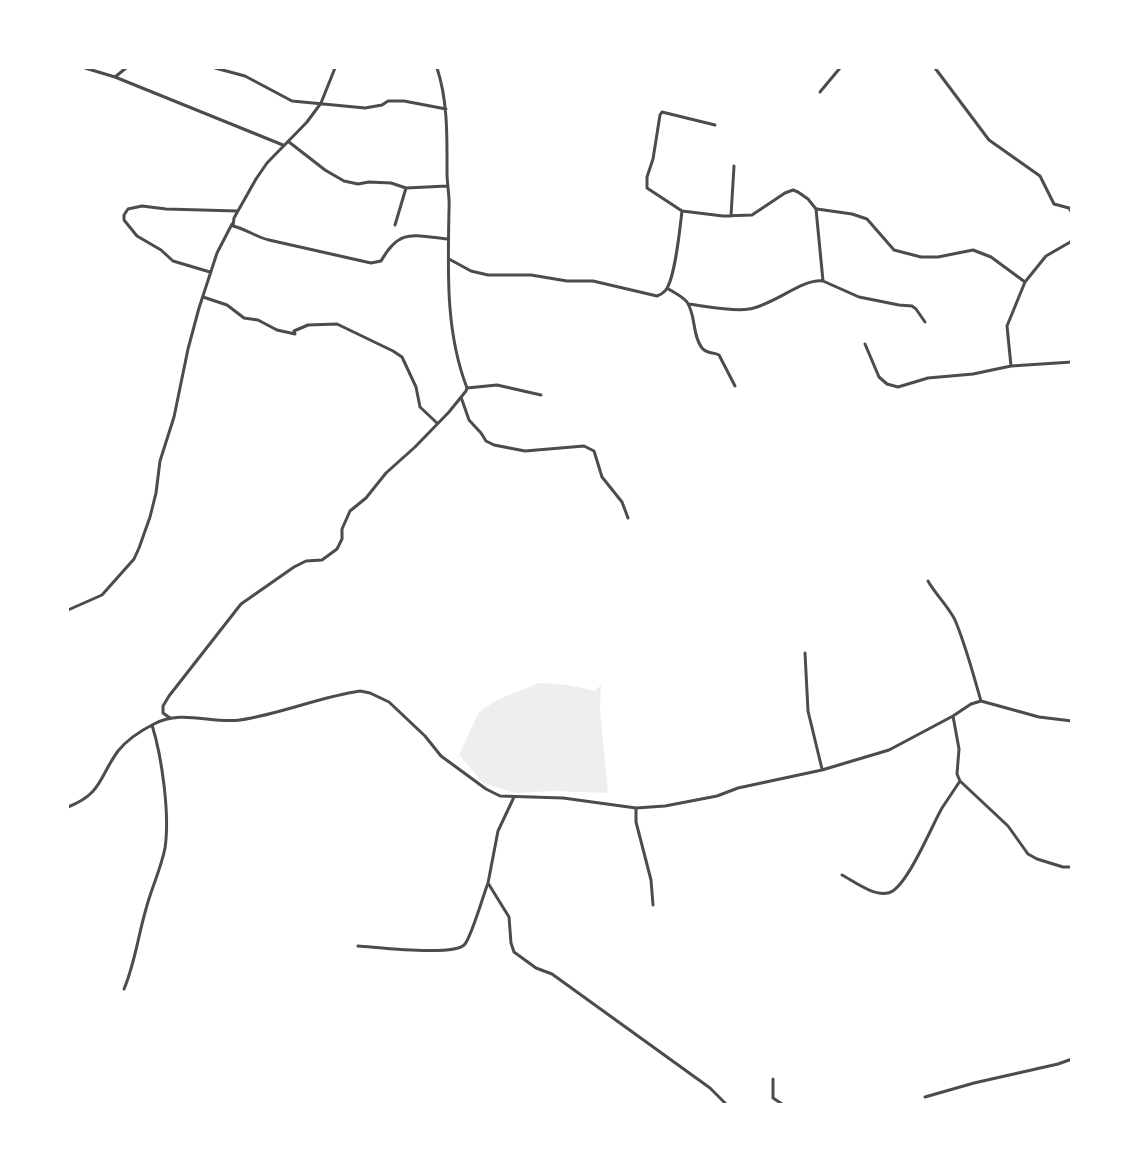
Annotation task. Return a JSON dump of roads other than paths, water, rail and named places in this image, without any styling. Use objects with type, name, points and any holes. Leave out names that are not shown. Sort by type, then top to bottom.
[{"type":"street","points":[[85,68],[115,77],[283,145]]},
{"type":"street","points":[[115,77],[126,68]]},
{"type":"street","points":[[215,68],[245,76],[292,101],[365,108],[382,105],[388,101],[404,101],[446,109]]},
{"type":"street","points":[[68,610],[102,595],[134,559],[150,517],[156,493],[159,464],[174,417],[188,349],[222,243],[256,178],[283,145],[307,122],[321,103],[335,68]]},
{"type":"street","points":[[170,718],[163,713],[163,706],[235,610],[263,586],[294,567],[307,561],[322,560],[332,555],[342,539],[342,529],[350,511],[366,498],[386,472],[438,423],[467,388],[455,346],[448,290],[450,206],[447,186],[446,109],[437,68]]},
{"type":"street","points":[[820,92],[840,68]]},
{"type":"street","points":[[935,68],[989,140],[1040,177],[1054,204],[1069,208],[1071,213]]},
{"type":"street","points":[[714,125],[666,112],[660,115],[653,159],[647,177],[647,188],[682,211],[731,216],[752,215],[785,193],[793,190],[798,192],[816,209],[823,281]]},
{"type":"street","points":[[288,141],[325,170],[344,181],[358,184],[391,183],[406,188],[426,185],[447,186]]},
{"type":"street","points":[[731,216],[734,166]]},
{"type":"street","points":[[395,225],[406,188]]},
{"type":"street","points":[[211,272],[173,261],[164,252],[137,236],[124,220],[124,214],[128,209],[142,206],[237,211]]},
{"type":"street","points":[[816,209],[861,216],[872,224],[894,250],[921,257],[938,257],[973,250],[991,257],[1025,282]]},
{"type":"street","points":[[449,259],[471,271],[495,276],[531,275],[567,281],[593,281],[657,296],[664,293],[672,272],[682,211]]},
{"type":"street","points":[[232,224],[260,238],[371,263],[381,261],[394,242],[404,236],[448,239]]},
{"type":"street","points":[[1011,366],[1007,326],[1025,282],[1046,256],[1071,241]]},
{"type":"street","points":[[667,288],[688,304],[752,309],[775,301],[810,281],[823,281],[859,297],[895,305],[912,306],[925,322]]},
{"type":"street","points":[[203,297],[227,305],[244,318],[258,320],[284,332],[295,334],[294,331],[308,325],[337,324],[393,351],[402,357],[416,387],[420,407],[438,423]]},
{"type":"street","points":[[688,304],[696,336],[702,348],[709,353],[719,355],[735,386]]},
{"type":"street","points":[[865,344],[879,377],[887,384],[898,387],[928,378],[973,374],[1011,366],[1071,362]]},
{"type":"street","points":[[467,388],[496,385],[541,395]]},
{"type":"street","points":[[461,397],[469,420],[486,441],[494,446],[525,451],[584,446],[590,448],[594,451],[602,477],[622,502],[628,518]]},
{"type":"street","points":[[928,581],[936,596],[954,618],[964,642],[981,701]]},
{"type":"street","points":[[805,653],[808,711],[822,770]]},
{"type":"street","points":[[68,807],[91,794],[98,787],[120,749],[152,725],[170,718],[187,717],[239,720],[360,691],[389,702],[408,718],[445,760],[486,789],[500,795],[563,798],[636,808],[665,806],[717,796],[738,788],[822,770],[889,750],[971,704],[981,701],[1039,717],[1071,721]]},
{"type":"street","points":[[953,716],[959,749],[957,774],[960,781],[1008,826],[1028,854],[1063,867],[1071,867]]},
{"type":"street","points":[[124,989],[132,970],[166,840],[162,772],[159,749],[152,725]]},
{"type":"street","points":[[842,875],[873,892],[885,894],[893,892],[911,869],[942,809],[960,781]]},
{"type":"street","points":[[358,946],[442,951],[459,949],[466,942],[488,882],[498,831],[514,797]]},
{"type":"street","points":[[636,808],[636,822],[651,880],[653,905]]},
{"type":"street","points":[[488,882],[509,917],[514,952],[536,968],[552,974],[659,1050],[710,1088],[726,1104]]},
{"type":"street","points":[[925,1097],[1071,1059]]},
{"type":"street","points":[[773,1079],[773,1098],[782,1104]]}]
